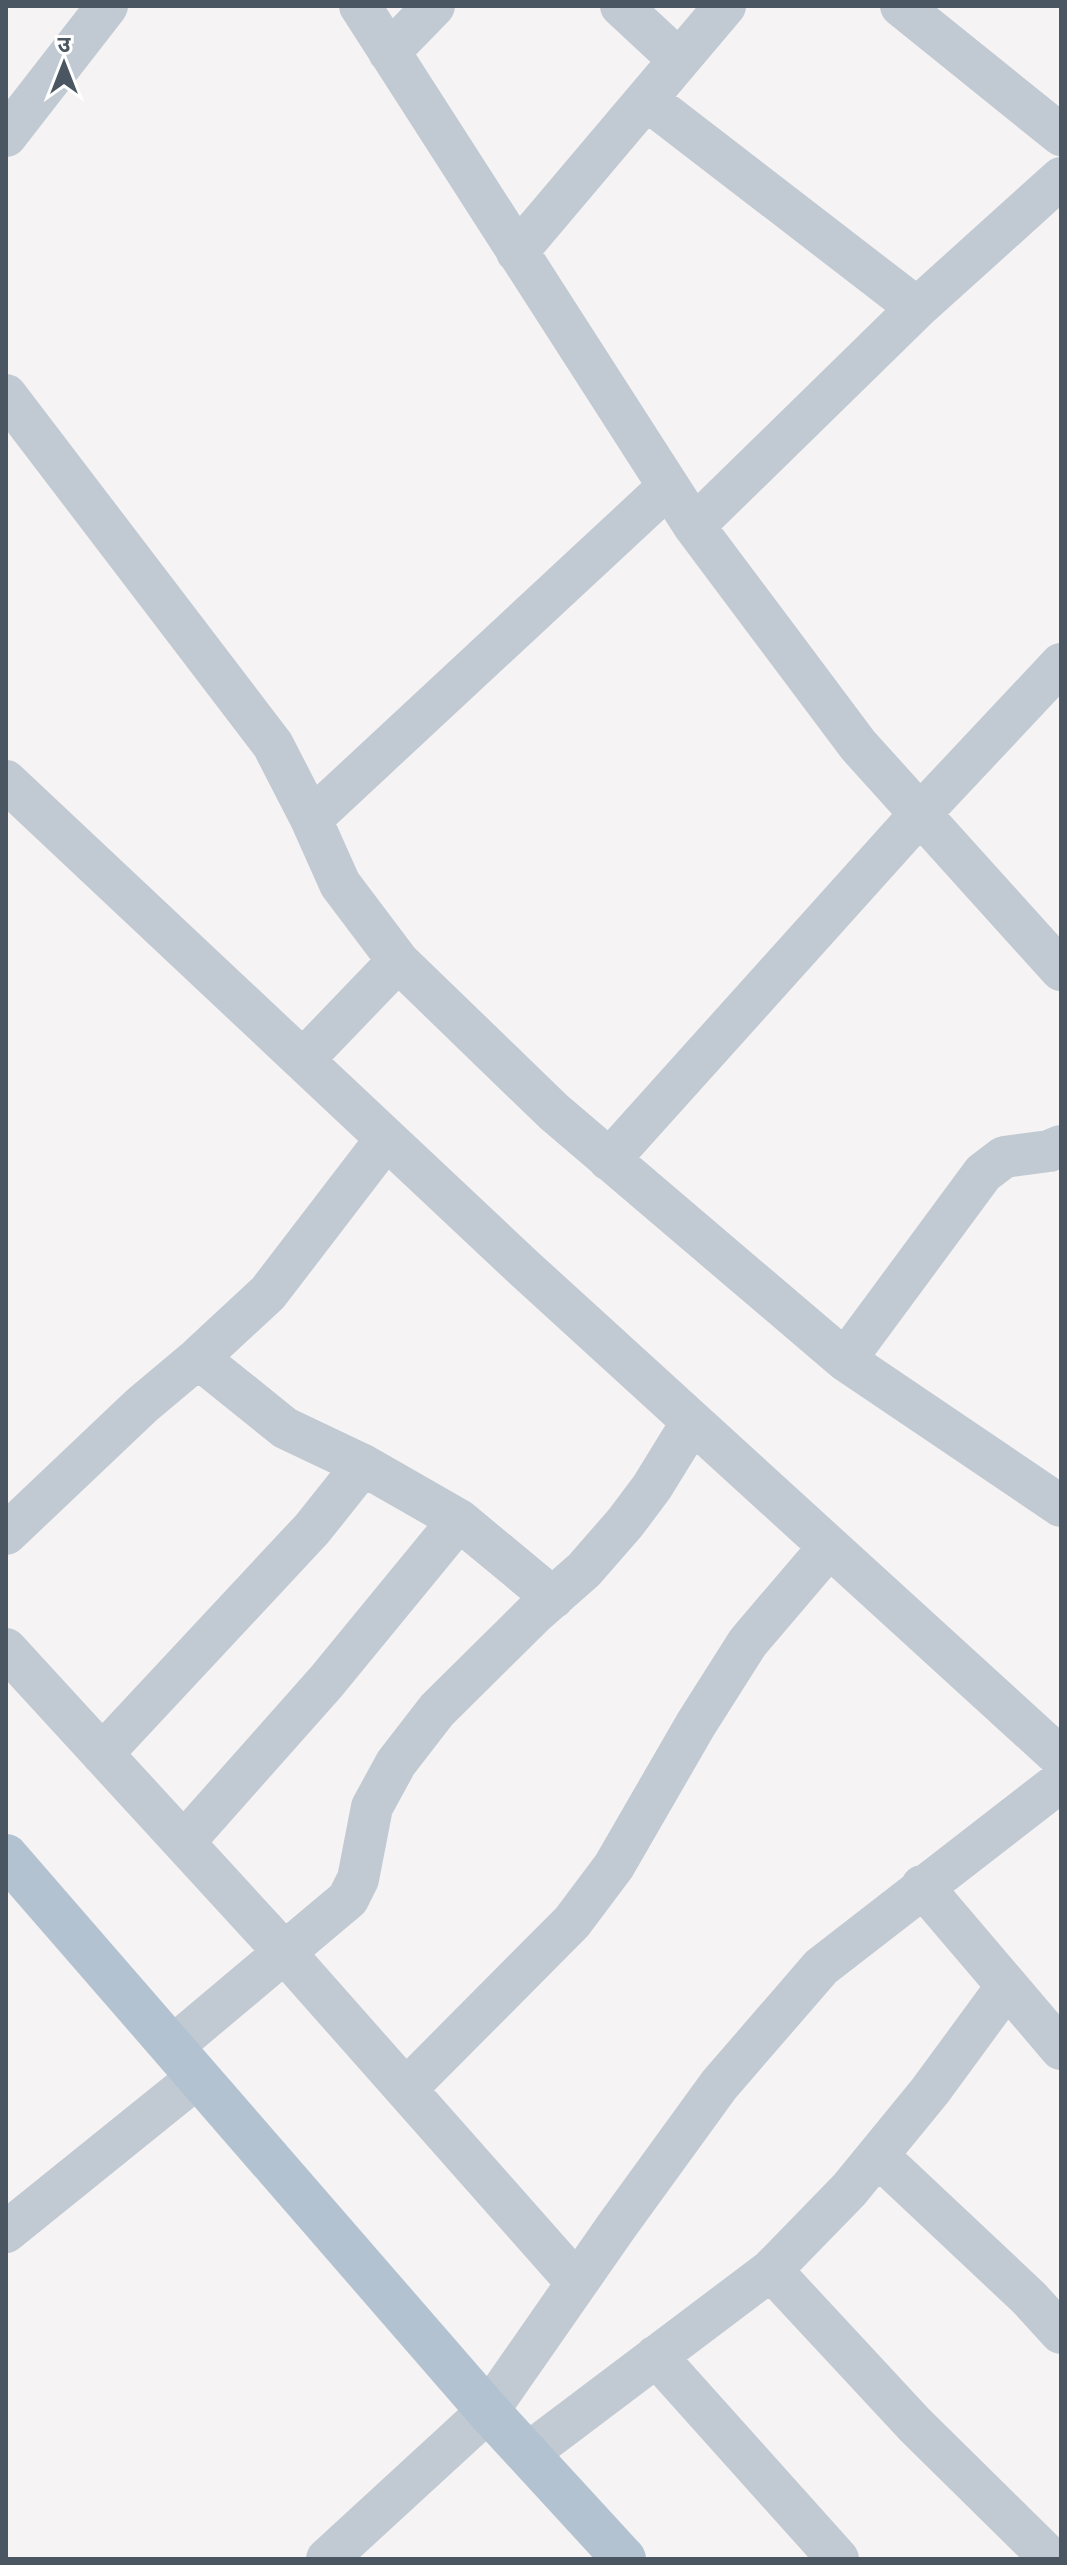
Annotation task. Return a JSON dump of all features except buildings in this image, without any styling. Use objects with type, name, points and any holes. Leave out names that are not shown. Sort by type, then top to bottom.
[{"type":"main road","points":[[11,1870],[185,2061],[488,2411],[624,2559]]},
{"type":"street","points":[[6,136],[107,6]]},
{"type":"street","points":[[360,6],[694,526],[858,745],[1061,970]]},
{"type":"street","points":[[389,52],[434,6]]},
{"type":"street","points":[[621,6],[679,60]]},
{"type":"street","points":[[517,252],[725,6]]},
{"type":"street","points":[[901,6],[1061,135]]},
{"type":"street","points":[[647,100],[917,308]]},
{"type":"street","points":[[694,526],[917,308],[1061,178]]},
{"type":"street","points":[[6,395],[273,745],[340,884],[398,961],[554,1112],[845,1360],[1061,1506]]},
{"type":"street","points":[[311,819],[668,487]]},
{"type":"street","points":[[609,1160],[921,813],[1061,664]]},
{"type":"street","points":[[6,781],[386,1139],[1061,1758]]},
{"type":"street","points":[[303,1060],[398,961]]},
{"type":"street","points":[[6,1534],[142,1405],[268,1293],[386,1139]]},
{"type":"street","points":[[845,1360],[983,1173],[1004,1157],[1049,1151],[1061,1146]]},
{"type":"street","points":[[198,1358],[285,1428],[363,1465],[459,1520],[553,1598]]},
{"type":"street","points":[[6,2232],[185,2061],[285,1953],[348,1899],[358,1879],[372,1807],[396,1763],[437,1710],[584,1570],[625,1523],[652,1487],[692,1422]]},
{"type":"street","points":[[102,1754],[312,1529],[363,1465]]},
{"type":"street","points":[[184,1842],[326,1682],[459,1520]]},
{"type":"street","points":[[406,2089],[572,1922],[614,1866],[696,1724],[748,1642],[829,1547]]},
{"type":"street","points":[[6,1649],[285,1953],[577,2283]]},
{"type":"street","points":[[327,2559],[488,2411],[719,2085],[821,1967],[1061,1781]]},
{"type":"street","points":[[922,1886],[1061,2049]]},
{"type":"street","points":[[527,2454],[771,2270],[831,2210],[878,2156],[1007,1986]]},
{"type":"street","points":[[878,2156],[1029,2298],[1061,2333]]},
{"type":"street","points":[[771,2270],[915,2425],[1051,2559]]},
{"type":"street","points":[[656,2356],[838,2559]]}]
